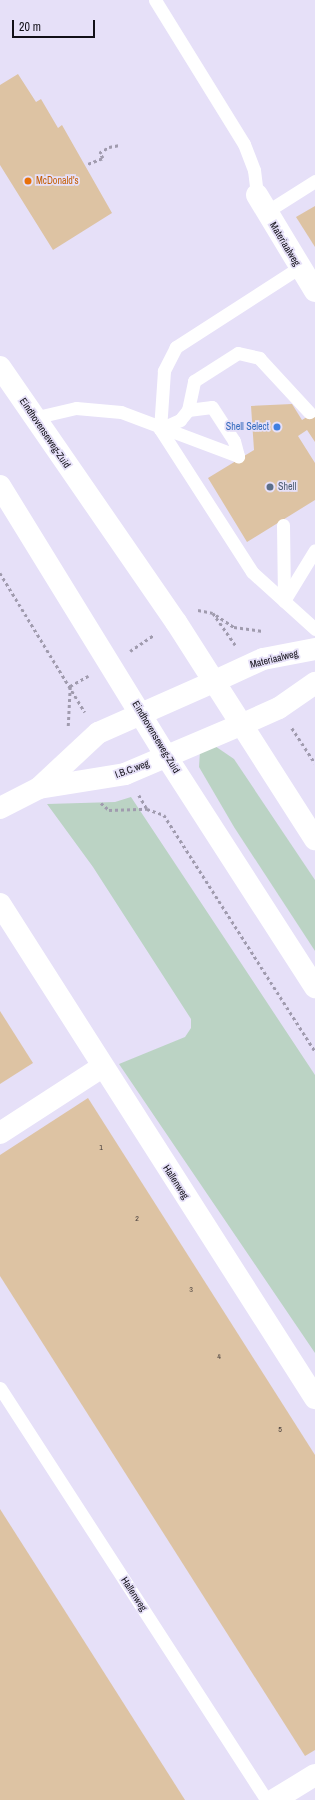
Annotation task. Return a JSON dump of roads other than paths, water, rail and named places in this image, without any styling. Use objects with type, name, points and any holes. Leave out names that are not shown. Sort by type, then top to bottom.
[{"type":"street","name":"Materiaalweg","points":[[262,203],[315,291]]},
{"type":"street","name":"Eindhovenseweg-Zuid","points":[[0,367],[33,418],[243,724],[315,839]]},
{"type":"street","name":"Eindhovenseweg-Zuid","points":[[0,486],[141,713],[166,756],[315,987]]},
{"type":"street","name":"Materiaalweg","points":[[213,682],[263,660],[315,649]]},
{"type":"street","name":"I.B.C.weg","points":[[0,808],[39,788],[98,733],[213,682]]},
{"type":"street","points":[[243,724],[279,708],[315,683]]},
{"type":"street","name":"I.B.C.weg","points":[[39,788],[125,774],[243,724]]},
{"type":"street","points":[[0,904],[102,1067],[0,1133]]},
{"type":"street","name":"Hallenweg","points":[[102,1067],[315,1398]]},
{"type":"street","points":[[274,1800],[315,1775]]},
{"type":"lane","points":[[155,0],[244,144],[254,170],[262,203],[315,181]]},
{"type":"lane","points":[[300,267],[176,347],[164,371],[160,429],[252,572],[315,629]]},
{"type":"lane","points":[[160,429],[180,420],[188,410],[194,381],[238,353],[259,358],[309,412]]},
{"type":"lane","points":[[33,418],[76,408],[121,412],[160,429],[238,456],[234,441],[212,407],[188,410]]},
{"type":"lane","points":[[283,525],[284,601]]},
{"type":"lane","points":[[284,601],[315,550]]},
{"type":"lane","name":"Hallenweg","points":[[0,1388],[267,1800]]},
{"type":"place","name":"McDonald's","points":[[28,181]]},
{"type":"place","name":"Shell Select","points":[[277,427]]},
{"type":"place","name":"Shell","points":[[270,487]]}]
